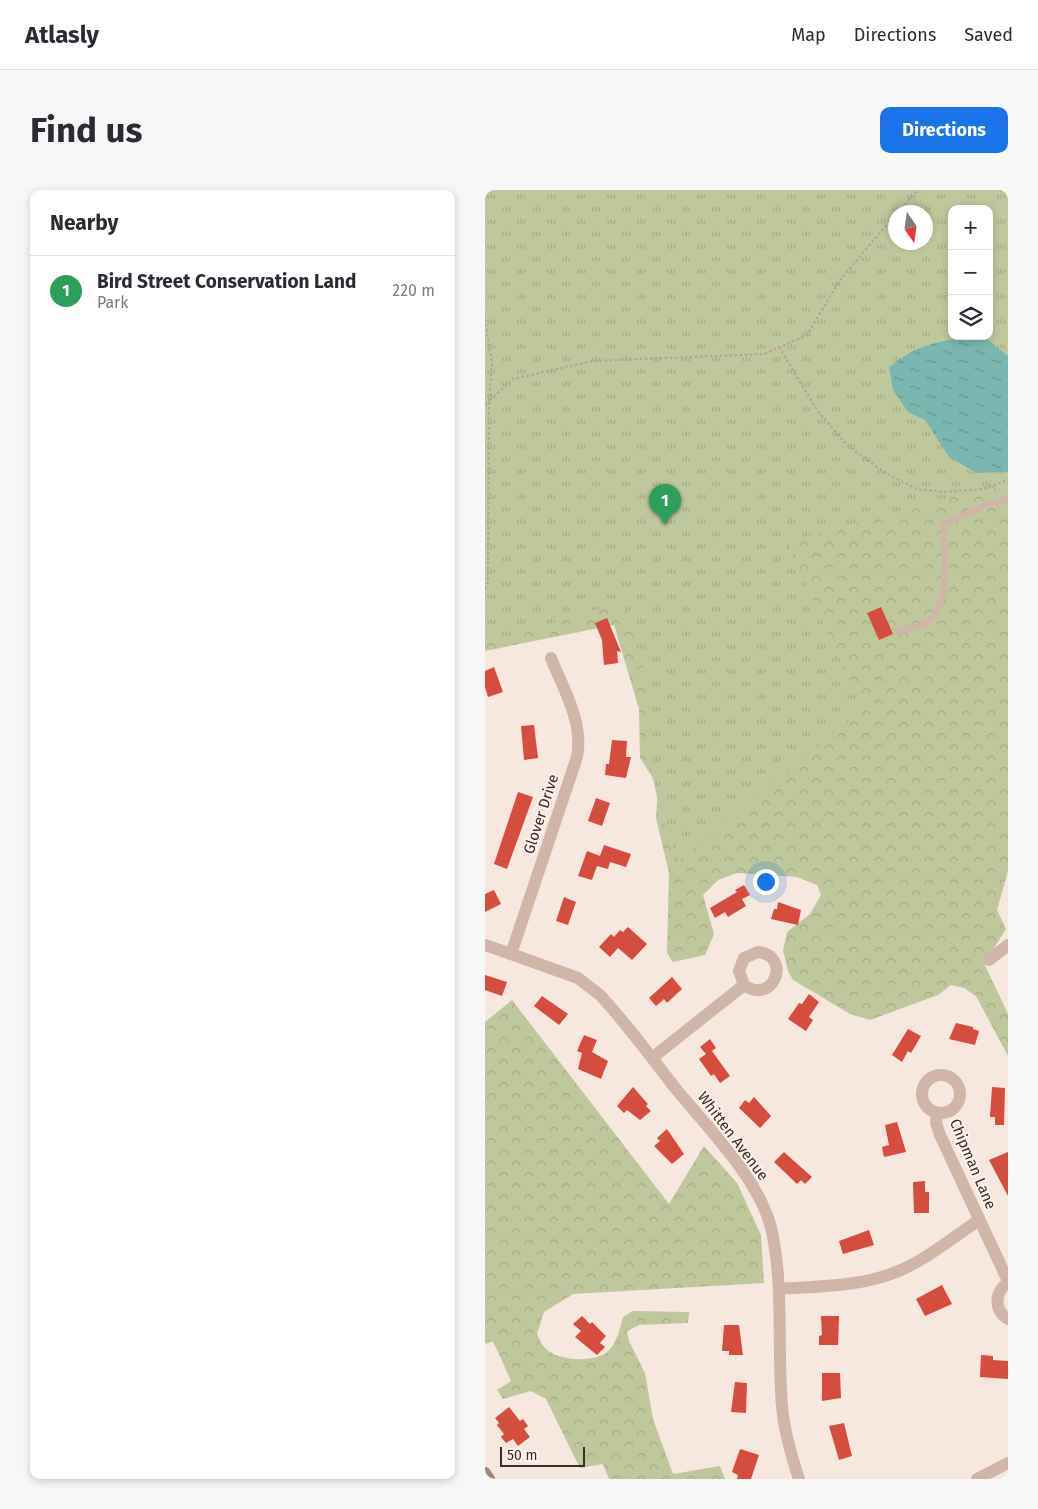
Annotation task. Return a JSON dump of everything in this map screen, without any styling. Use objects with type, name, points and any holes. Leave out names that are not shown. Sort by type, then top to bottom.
[{"type":"street","name":"Glover Drive","points":[[511,954],[579,750],[577,727],[551,658]]},
{"type":"street","points":[[485,945],[511,954]]},
{"type":"street","points":[[989,960],[1008,945]]},
{"type":"street","name":"Whitten Avenue","points":[[511,954],[562,971],[590,986],[609,1004],[756,1192],[772,1229],[779,1289],[782,1407],[788,1445],[799,1479]]},
{"type":"street","points":[[652,1058],[744,984]]},
{"type":"street","name":"Chipman Lane","points":[[937,1113],[936,1123],[940,1135],[1008,1282],[1000,1291],[997,1302],[1001,1313],[1008,1319]]},
{"type":"street","points":[[779,1289],[857,1282],[887,1275],[911,1264],[979,1220]]},
{"type":"street","points":[[977,1479],[1008,1463]]},
{"type":"street","points":[[485,1474],[489,1479]]},
{"type":"lane","points":[[897,631],[927,623],[939,609],[945,570],[943,524],[986,505],[1008,499]]},
{"type":"path","points":[[905,205],[918,190]]},
{"type":"path","points":[[1000,190],[1008,194]]},
{"type":"path","points":[[485,405],[513,379],[591,361],[764,354],[807,335],[840,280],[888,224]]},
{"type":"path","points":[[485,319],[493,364],[489,401],[488,582],[485,588]]},
{"type":"path","points":[[779,347],[817,410],[846,444],[885,472],[917,489],[945,492],[982,489],[1008,480]]},
{"type":"green space","points":[[485,190],[1008,190],[1008,871],[997,910],[1006,929],[989,956],[983,961],[1008,1014],[1008,1056],[976,996],[964,988],[951,985],[938,995],[870,1020],[850,1014],[793,980],[788,971],[783,951],[787,932],[810,914],[821,895],[817,885],[797,877],[737,873],[718,880],[703,895],[714,934],[705,955],[673,962],[667,953],[669,873],[656,818],[658,786],[640,758],[639,709],[614,625],[485,651]]},
{"type":"green space","points":[[485,190],[1008,190],[1008,482],[787,541],[862,710],[679,861],[659,806],[647,751],[647,677],[622,602],[485,643]]},
{"type":"green space","points":[[512,1000],[669,1204],[704,1146],[737,1183],[761,1235],[764,1283],[573,1294],[544,1312],[537,1334],[545,1348],[557,1356],[575,1359],[593,1358],[601,1356],[610,1349],[618,1336],[623,1317],[633,1311],[689,1312],[688,1323],[639,1325],[627,1331],[629,1341],[645,1373],[653,1419],[673,1474],[720,1466],[725,1479],[609,1479],[603,1464],[580,1468],[546,1399],[531,1391],[503,1399],[497,1390],[511,1381],[493,1341],[485,1344],[485,1022]]},
{"type":"water","points":[[988,340],[1008,356],[1008,472],[977,473],[949,457],[925,420],[908,412],[893,390],[889,367],[917,349],[946,341]]},
{"type":"building","points":[[881,607],[893,634],[879,640],[867,613]]},
{"type":"building","points":[[607,618],[621,652],[617,651],[618,663],[604,665],[602,640],[595,623]]},
{"type":"building","points":[[494,667],[503,692],[488,697],[485,687],[485,671]]},
{"type":"building","points":[[534,725],[538,758],[524,760],[521,726]]},
{"type":"building","points":[[612,740],[627,741],[626,757],[631,757],[626,778],[605,775],[606,764],[609,764]]},
{"type":"building","points":[[518,792],[533,797],[507,869],[494,864]]},
{"type":"building","points":[[596,798],[610,803],[602,826],[588,821]]},
{"type":"building","points":[[604,845],[631,854],[626,867],[610,862],[608,869],[597,866],[592,880],[578,876],[587,851],[600,856]]},
{"type":"building","points":[[744,885],[750,895],[742,899],[746,906],[728,917],[725,912],[715,918],[710,908],[737,892],[735,890]]},
{"type":"building","points":[[494,890],[501,904],[485,912],[485,894]]},
{"type":"building","points":[[564,897],[576,902],[568,925],[556,921]]},
{"type":"building","points":[[778,902],[801,910],[798,925],[771,919],[774,909],[777,909]]},
{"type":"building","points":[[628,927],[647,944],[632,960],[618,948],[610,957],[599,947],[611,934],[614,937],[620,930],[623,932]]},
{"type":"building","points":[[485,975],[507,982],[502,996],[485,990]]},
{"type":"building","points":[[672,977],[682,989],[667,1003],[664,999],[656,1006],[649,998]]},
{"type":"building","points":[[809,994],[819,1002],[809,1017],[813,1020],[806,1031],[788,1019],[799,1003],[802,1004]]},
{"type":"building","points":[[542,996],[568,1014],[559,1025],[534,1006]]},
{"type":"building","points":[[956,1023],[973,1027],[973,1029],[979,1031],[975,1045],[949,1039]]},
{"type":"building","points":[[908,1029],[921,1036],[911,1053],[908,1051],[902,1062],[892,1055]]},
{"type":"building","points":[[584,1035],[597,1040],[592,1052],[608,1061],[601,1079],[578,1069],[582,1053],[577,1051]]},
{"type":"building","points":[[710,1039],[716,1048],[712,1051],[730,1076],[720,1083],[714,1074],[711,1076],[699,1059],[706,1054],[700,1047]]},
{"type":"building","points":[[633,1087],[648,1104],[646,1106],[651,1111],[640,1120],[627,1110],[624,1113],[617,1106]]},
{"type":"building","points":[[992,1087],[1005,1088],[1004,1125],[995,1125],[995,1117],[990,1117]]},
{"type":"building","points":[[754,1097],[771,1116],[760,1128],[739,1108],[745,1100],[749,1103]]},
{"type":"building","points":[[897,1122],[906,1152],[884,1157],[882,1147],[889,1145],[885,1125]]},
{"type":"building","points":[[667,1129],[684,1154],[672,1164],[654,1146],[660,1141],[657,1138]]},
{"type":"building","points":[[784,1152],[812,1177],[805,1184],[801,1180],[797,1184],[774,1162]]},
{"type":"building","points":[[1008,1152],[1008,1196],[989,1160]]},
{"type":"building","points":[[925,1181],[925,1192],[929,1192],[929,1213],[914,1213],[913,1182]]},
{"type":"building","points":[[869,1230],[874,1245],[843,1254],[839,1241]]},
{"type":"building","points":[[942,1285],[952,1304],[925,1316],[916,1299]]},
{"type":"building","points":[[582,1316],[590,1324],[592,1322],[606,1336],[600,1343],[605,1347],[597,1355],[575,1337],[581,1331],[573,1324]]},
{"type":"building","points":[[821,1316],[839,1316],[838,1345],[819,1345],[819,1336],[822,1335]]},
{"type":"building","points":[[724,1325],[739,1325],[743,1355],[729,1355],[729,1351],[722,1351]]},
{"type":"building","points":[[981,1355],[993,1356],[993,1360],[1008,1361],[1008,1379],[980,1377]]},
{"type":"building","points":[[822,1373],[840,1373],[841,1398],[822,1401]]},
{"type":"building","points":[[735,1382],[747,1383],[746,1413],[731,1412]]},
{"type":"building","points":[[509,1407],[520,1421],[523,1419],[528,1426],[524,1429],[530,1437],[518,1446],[513,1439],[506,1443],[501,1437],[504,1434],[497,1425],[499,1423],[495,1418]]},
{"type":"building","points":[[844,1423],[852,1456],[839,1460],[829,1426]]},
{"type":"building","points":[[740,1449],[759,1455],[751,1479],[737,1479],[738,1475],[732,1472]]},
{"type":"place","name":"Bird Street Conservation Land","points":[[665,525]]}]
